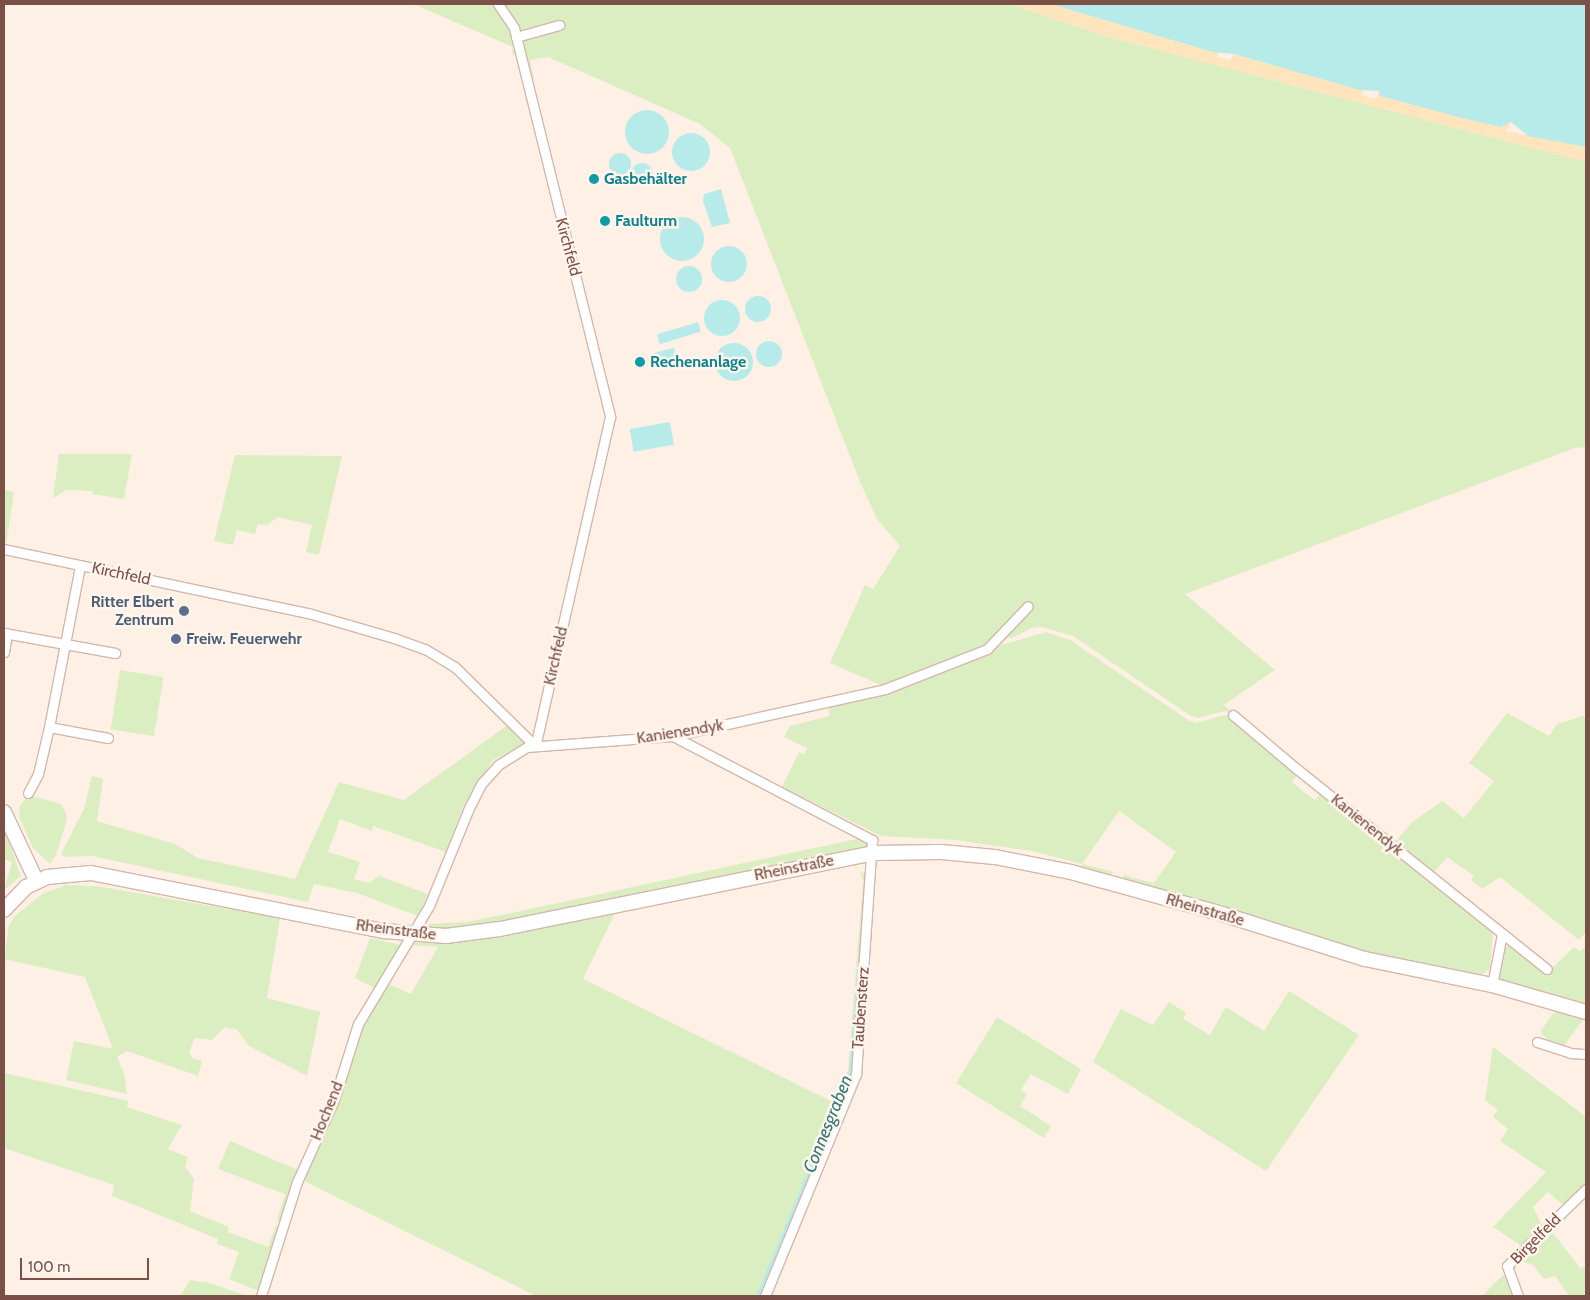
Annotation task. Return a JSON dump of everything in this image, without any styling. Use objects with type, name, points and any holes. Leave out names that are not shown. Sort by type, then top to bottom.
[{"type":"main road","points":[[4,812],[37,882]]},
{"type":"main road","name":"Rheinstraße","points":[[4,910],[26,887],[37,882],[62,874],[91,873],[412,935],[446,936],[500,929],[874,853],[941,852],[995,857],[1071,872],[1222,914],[1365,960],[1492,985],[1586,1012]]},
{"type":"street","name":"Kirchfeld","points":[[498,4],[516,37],[610,417],[535,746]]},
{"type":"street","points":[[516,37],[559,25]]},
{"type":"street","name":"Kirchfeld","points":[[4,549],[308,614],[424,649],[470,680],[535,746]]},
{"type":"street","points":[[28,794],[38,774],[49,727],[80,566]]},
{"type":"street","name":"Kanienendyk","points":[[412,935],[429,906],[482,783],[498,765],[527,747],[673,736],[841,701],[939,669],[988,649],[1028,606]]},
{"type":"street","points":[[4,652],[6,633],[115,653]]},
{"type":"street","name":"Kanienendyk","points":[[1233,715],[1547,969]]},
{"type":"street","points":[[49,727],[108,738]]},
{"type":"street","points":[[673,736],[867,834],[872,840],[874,853]]},
{"type":"street","name":"Taubensterz","points":[[764,1296],[856,1074],[874,853]]},
{"type":"street","points":[[1492,985],[1502,934]]},
{"type":"street","name":"Hochend","points":[[261,1296],[297,1182],[334,1100],[358,1024],[412,935]]},
{"type":"street","points":[[1537,1042],[1570,1053],[1586,1054]]},
{"type":"street","name":"Birgelfeld","points":[[1518,1296],[1508,1266],[1586,1189]]},
{"type":"green space","points":[[413,4],[1010,4],[1109,37],[1586,162],[1586,447],[1575,448],[1185,594],[1275,670],[1224,705],[1233,713],[1224,711],[1198,718],[1191,716],[1073,636],[1042,627],[1031,628],[1012,638],[1003,637],[984,648],[883,686],[830,663],[865,585],[873,589],[900,546],[877,519],[860,482],[730,148],[700,124],[548,57],[530,60],[534,79],[522,81],[516,57],[512,53],[513,47]]},
{"type":"green space","points":[[59,454],[132,454],[124,499],[92,494],[93,491],[66,490],[53,498]]},
{"type":"green space","points":[[235,455],[342,456],[319,555],[306,552],[312,525],[278,517],[267,525],[258,524],[255,534],[237,530],[233,545],[214,541]]},
{"type":"green space","points":[[4,490],[14,492],[6,545],[4,544]]},
{"type":"green space","points":[[1046,632],[1070,640],[1188,720],[1196,723],[1224,715],[1233,717],[1298,774],[1292,782],[1305,793],[1315,800],[1322,792],[1484,921],[1493,934],[1490,968],[1478,978],[1376,957],[1124,881],[1123,875],[1154,883],[1176,852],[1119,811],[1082,864],[1031,851],[956,840],[881,836],[782,787],[799,752],[804,755],[807,748],[784,737],[790,726],[830,716],[828,707],[885,692],[991,648]]},
{"type":"green space","points":[[120,670],[163,677],[154,736],[111,729]]},
{"type":"green space","points":[[1507,713],[1549,736],[1557,724],[1583,716],[1586,718],[1586,932],[1579,940],[1500,877],[1482,889],[1471,880],[1474,876],[1447,857],[1432,875],[1394,844],[1411,823],[1442,801],[1464,818],[1494,781],[1469,763]]},
{"type":"green space","points":[[509,724],[526,743],[493,760],[463,807],[446,852],[373,826],[372,831],[340,819],[328,852],[360,862],[354,879],[369,883],[379,876],[428,894],[418,916],[357,893],[314,884],[308,902],[92,856],[64,857],[61,854],[84,809],[92,776],[103,779],[97,821],[175,844],[198,858],[295,879],[339,782],[404,800]]},
{"type":"green space","points":[[29,795],[61,804],[66,813],[67,819],[56,855],[50,864],[33,848],[19,817],[20,805]]},
{"type":"green space","points":[[4,828],[21,876],[4,890],[12,862],[4,859]]},
{"type":"green space","points":[[866,837],[870,842],[868,847],[504,925],[461,932],[425,929],[426,924],[466,922],[502,915]]},
{"type":"green space","points":[[852,862],[860,870],[867,877],[852,1071],[759,1296],[536,1296],[306,1182],[304,1178],[363,1025],[388,984],[411,994],[438,947],[411,945],[417,940]],"holes":[[[852,865],[860,870],[863,881],[848,1070],[835,1103],[583,979],[615,913]]]},
{"type":"green space","points":[[1082,864],[1114,872],[1108,877],[1079,870]]},
{"type":"green space","points":[[66,885],[96,886],[280,918],[267,998],[320,1012],[307,1076],[249,1046],[237,1030],[225,1027],[212,1040],[195,1038],[189,1052],[192,1058],[202,1061],[198,1076],[127,1051],[117,1057],[124,1073],[127,1094],[66,1080],[74,1041],[113,1049],[85,977],[4,959],[9,925],[16,915],[42,894]]},
{"type":"green space","points":[[370,938],[401,945],[375,988],[355,978]]},
{"type":"green space","points":[[1512,943],[1548,972],[1574,947],[1580,951],[1586,946],[1586,1007],[1502,984],[1498,977],[1503,947]]},
{"type":"green space","points":[[1289,991],[1359,1035],[1266,1171],[1093,1062],[1121,1009],[1153,1025],[1169,1002],[1186,1013],[1183,1019],[1210,1035],[1226,1007],[1264,1031]]},
{"type":"green space","points":[[1557,1008],[1585,1017],[1563,1047],[1552,1044],[1540,1032]]},
{"type":"green space","points":[[997,1017],[1081,1069],[1068,1094],[1031,1074],[1021,1090],[1027,1094],[1020,1106],[1051,1126],[1044,1138],[956,1083]]},
{"type":"green space","points":[[1493,1047],[1586,1117],[1586,1184],[1564,1206],[1548,1192],[1533,1207],[1543,1227],[1523,1247],[1493,1227],[1546,1172],[1500,1141],[1508,1129],[1493,1117],[1498,1110],[1485,1100]]},
{"type":"green space","points":[[4,1073],[128,1101],[127,1107],[182,1125],[168,1149],[188,1157],[185,1167],[194,1179],[190,1211],[229,1227],[228,1232],[268,1247],[276,1225],[278,1230],[261,1287],[256,1290],[229,1279],[239,1252],[217,1244],[218,1239],[112,1196],[114,1185],[4,1148]]},
{"type":"green space","points":[[230,1141],[298,1170],[281,1220],[277,1220],[285,1194],[218,1169]]},
{"type":"green space","points":[[1549,1228],[1581,1269],[1586,1265],[1586,1296],[1569,1296],[1555,1276],[1544,1279],[1533,1265],[1518,1260]]},
{"type":"green space","points":[[1503,1275],[1507,1275],[1514,1296],[1482,1296]]},
{"type":"green space","points":[[190,1280],[209,1283],[248,1296],[180,1296]]},
{"type":"sand","points":[[1010,4],[1051,4],[1212,52],[1220,52],[1217,57],[1230,60],[1234,54],[1364,89],[1361,95],[1375,99],[1380,91],[1511,122],[1506,131],[1586,147],[1586,162],[1109,37]]},
{"type":"water","points":[[1051,4],[1586,4],[1586,147],[1528,136],[1511,122],[1501,127],[1466,119],[1380,96],[1379,91],[1360,90],[1234,54],[1212,52]]},
{"type":"water","points":[[651,110],[663,116],[668,123],[668,141],[663,148],[656,153],[643,154],[635,151],[628,144],[625,128],[628,120],[635,113]]},
{"type":"water","points":[[691,133],[705,138],[710,152],[705,166],[691,171],[677,166],[672,152],[677,138]]},
{"type":"water","points":[[620,153],[628,156],[631,164],[628,172],[620,175],[612,172],[609,164],[612,156]]},
{"type":"water","points":[[642,163],[650,166],[653,174],[650,182],[642,185],[634,182],[631,174],[634,166]]},
{"type":"water","points":[[721,189],[730,223],[712,227],[703,201],[704,194]]},
{"type":"water","points":[[682,217],[694,221],[700,227],[704,239],[700,251],[694,257],[682,261],[670,257],[664,251],[660,239],[664,227],[670,221]]},
{"type":"water","points":[[729,246],[736,247],[742,251],[746,257],[746,271],[742,277],[736,281],[729,282],[722,281],[716,277],[712,271],[711,264],[712,257],[716,251],[722,247]]},
{"type":"water","points":[[689,266],[699,269],[702,279],[699,289],[689,292],[679,289],[676,279],[679,269]]},
{"type":"water","points":[[758,296],[768,299],[771,309],[768,319],[758,322],[748,319],[745,309],[748,299]]},
{"type":"water","points":[[722,300],[729,301],[735,305],[739,311],[739,325],[735,331],[729,335],[722,336],[715,335],[709,331],[705,325],[704,318],[705,311],[709,305],[715,301]]},
{"type":"water","points":[[698,322],[701,332],[660,344],[657,335]]},
{"type":"water","points":[[769,341],[778,345],[782,354],[778,363],[769,367],[760,363],[756,354],[760,345]]},
{"type":"water","points":[[734,343],[748,348],[753,362],[748,376],[734,381],[720,376],[715,362],[720,348]]},
{"type":"water","points":[[674,348],[677,360],[653,366],[650,354]]},
{"type":"water","points":[[670,422],[674,445],[634,452],[630,429]]},
{"type":"waterway","name":"Connesgraben","points":[[757,1296],[850,1071],[864,899]]},
{"type":"place","name":"Gasbehälter","points":[[594,179]]},
{"type":"place","name":"Faulturm","points":[[605,221]]},
{"type":"place","name":"Rechenanlage","points":[[640,362]]},
{"type":"place","name":"Ritter Elbert Zentrum","points":[[184,611]]},
{"type":"place","name":"Freiw. Feuerwehr","points":[[176,639]]}]
